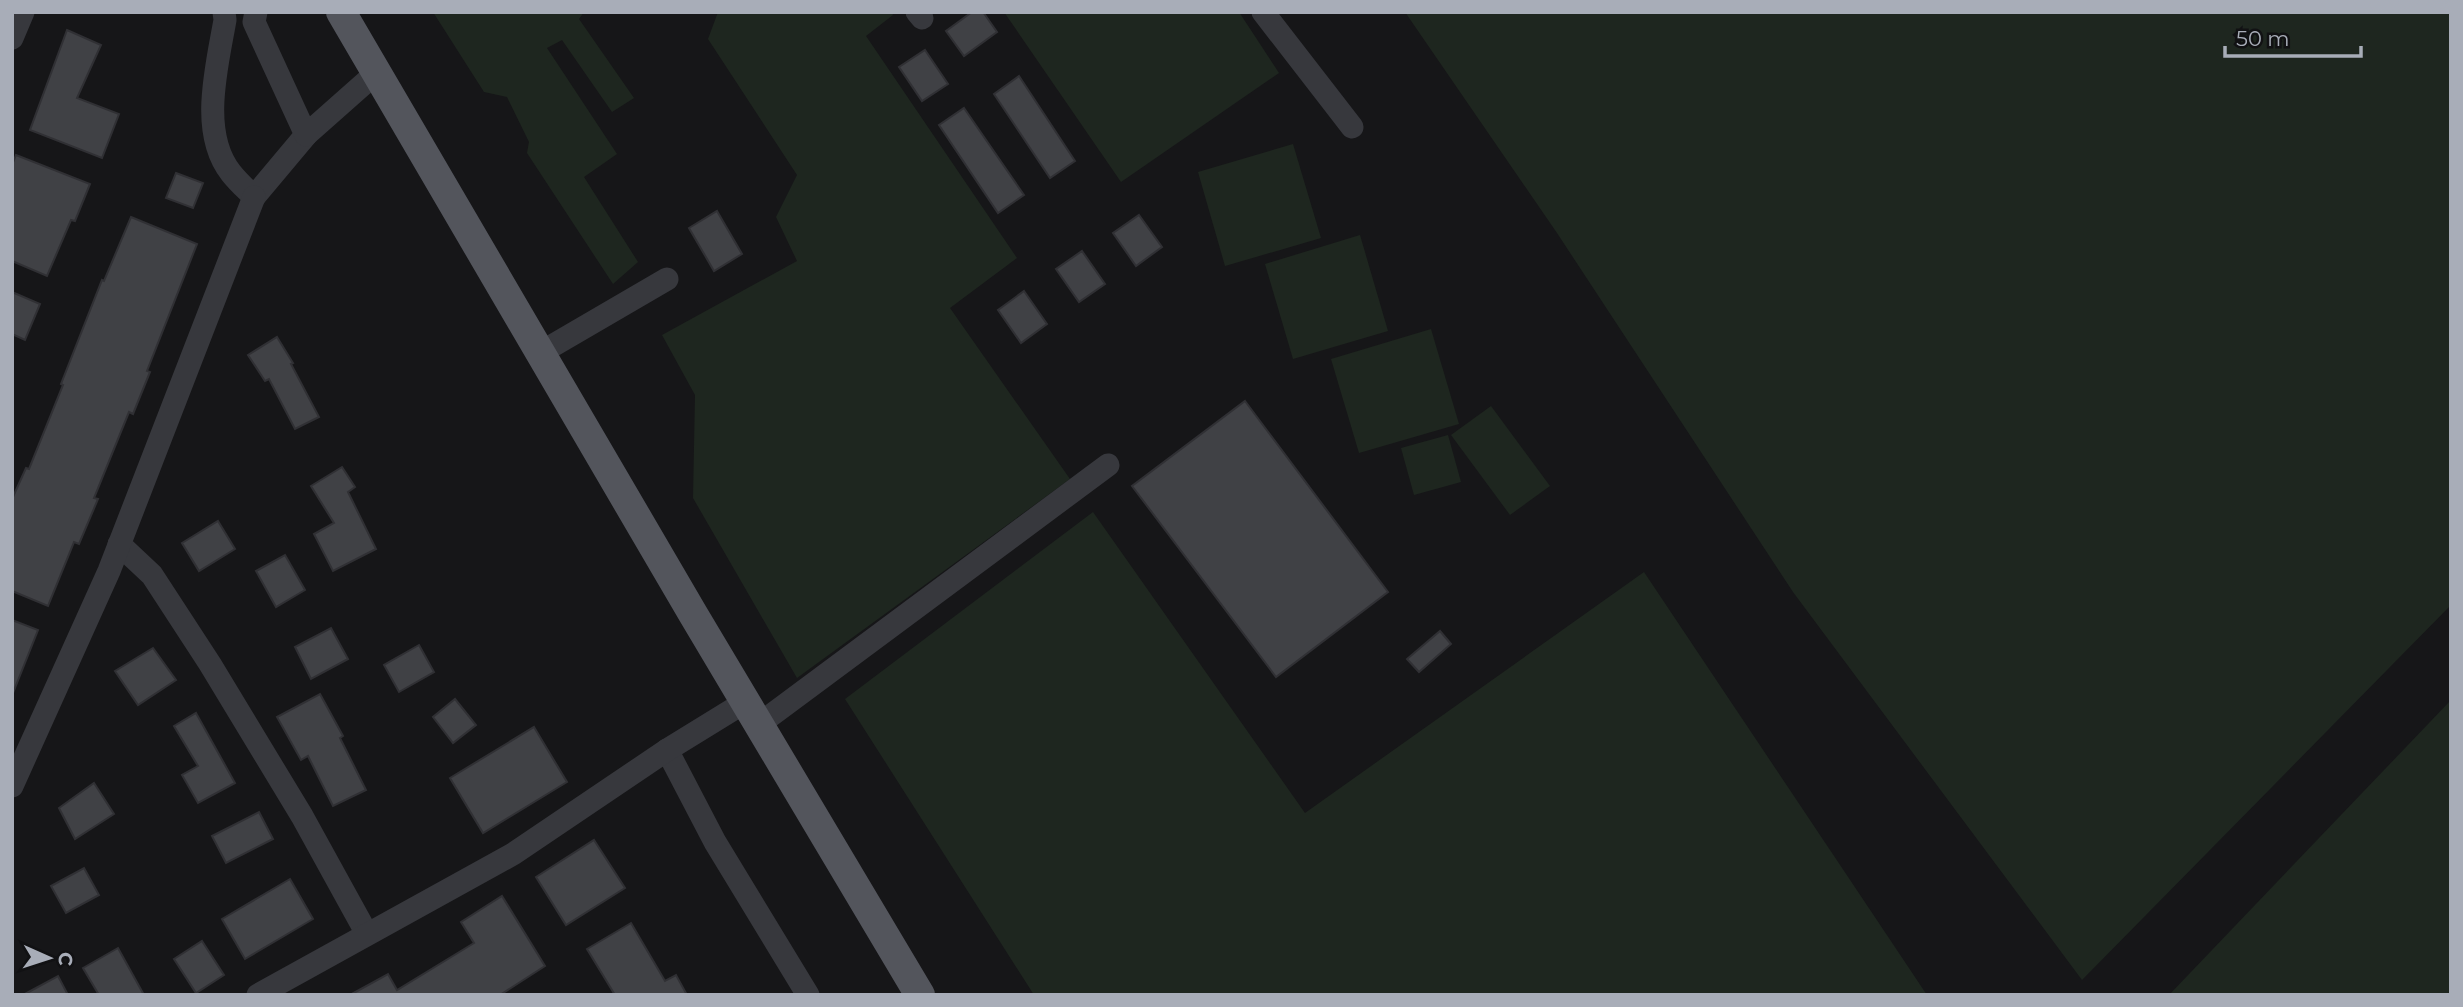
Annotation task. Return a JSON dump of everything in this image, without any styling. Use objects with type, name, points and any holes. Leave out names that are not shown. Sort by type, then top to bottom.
[{"type":"main road","points":[[341,12],[751,713],[920,995]]},
{"type":"street","points":[[12,38],[23,12]]},
{"type":"street","points":[[224,12],[225,20],[214,83],[212,131],[229,172],[254,197]]},
{"type":"street","points":[[256,12],[254,22],[306,135]]},
{"type":"street","points":[[1263,12],[1352,127]]},
{"type":"street","points":[[12,786],[119,544],[254,197],[306,135],[376,73]]},
{"type":"street","points":[[540,353],[667,279]]},
{"type":"street","points":[[258,995],[513,854],[667,750],[751,713],[1108,466]]},
{"type":"street","points":[[119,544],[152,575],[210,664],[302,816],[367,934]]},
{"type":"street","points":[[667,750],[715,842],[808,995]]},
{"type":"shaded area","points":[[433,12],[584,12],[579,19],[634,98],[612,112],[562,40],[547,48],[617,154],[584,177],[638,262],[613,284],[527,153],[529,142],[507,97],[484,92]]},
{"type":"shaded area","points":[[718,12],[892,12],[893,15],[866,36],[1017,258],[950,308],[1070,479],[797,678],[693,498],[695,395],[662,335],[797,261],[776,217],[797,175],[708,39]]},
{"type":"shaded area","points":[[1004,12],[1239,12],[1279,73],[1121,182]]},
{"type":"shaded area","points":[[1405,12],[2451,12],[2451,605],[2082,980],[1793,592],[1557,233]]},
{"type":"shaded area","points":[[1293,144],[1321,238],[1225,266],[1198,172]]},
{"type":"shaded area","points":[[1360,235],[1388,331],[1293,359],[1265,264]]},
{"type":"shaded area","points":[[1431,329],[1459,424],[1359,453],[1331,359]]},
{"type":"shaded area","points":[[1491,406],[1550,486],[1510,515],[1451,435]]},
{"type":"shaded area","points":[[1448,435],[1461,482],[1414,495],[1401,448]]},
{"type":"shaded area","points":[[1093,512],[1305,813],[1644,572],[1927,995],[1034,995],[845,699]]},
{"type":"shaded area","points":[[2451,700],[2451,995],[2169,995]]},
{"type":"building","points":[[972,12],[983,12],[997,32],[964,56],[946,31]]},
{"type":"building","points":[[67,30],[101,45],[77,98],[119,114],[102,158],[30,130]]},
{"type":"building","points":[[925,50],[948,84],[922,101],[899,67]]},
{"type":"building","points":[[1019,76],[1075,161],[1050,178],[994,94]]},
{"type":"building","points":[[964,108],[1024,195],[998,213],[939,125]]},
{"type":"building","points":[[16,155],[90,184],[47,276],[12,261],[12,165]]},
{"type":"building","points":[[176,173],[203,183],[193,208],[166,198]]},
{"type":"building","points":[[717,211],[742,254],[714,271],[689,228]]},
{"type":"building","points":[[1139,215],[1162,247],[1136,266],[1113,233]]},
{"type":"building","points":[[131,217],[197,244],[133,414],[129,412],[94,498],[98,499],[79,544],[74,542],[48,606],[12,591],[12,499],[26,468],[29,469],[102,280],[104,281]]},
{"type":"building","points":[[1082,251],[1105,284],[1079,302],[1056,269]]},
{"type":"building","points":[[1024,291],[1047,324],[1021,343],[998,310]]},
{"type":"building","points":[[12,292],[40,304],[25,340],[12,334]]},
{"type":"building","points":[[277,337],[319,417],[295,429],[269,379],[265,381],[248,355]]},
{"type":"building","points":[[1245,401],[1388,592],[1276,677],[1132,486]]},
{"type":"building","points":[[342,467],[355,487],[348,492],[376,549],[333,571],[314,534],[334,523],[311,486]]},
{"type":"building","points":[[218,521],[235,549],[199,571],[182,543]]},
{"type":"building","points":[[285,555],[305,590],[276,607],[256,571]]},
{"type":"building","points":[[12,620],[38,630],[13,693],[12,692]]},
{"type":"building","points":[[331,628],[348,659],[311,679],[295,647]]},
{"type":"building","points":[[1440,631],[1451,644],[1419,672],[1407,659]]},
{"type":"building","points":[[419,645],[434,672],[399,692],[384,665]]},
{"type":"building","points":[[153,648],[176,680],[138,705],[115,671]]},
{"type":"building","points":[[320,694],[343,736],[340,738],[366,790],[333,806],[308,756],[301,760],[277,717]]},
{"type":"building","points":[[455,699],[476,725],[453,743],[433,717]]},
{"type":"building","points":[[196,713],[235,783],[198,803],[182,775],[198,766],[174,726]]},
{"type":"building","points":[[534,727],[567,782],[483,833],[450,778]]},
{"type":"building","points":[[94,783],[114,814],[75,839],[59,808]]},
{"type":"building","points":[[259,812],[273,839],[226,863],[212,836]]},
{"type":"building","points":[[594,840],[625,888],[566,925],[536,877]]},
{"type":"building","points":[[84,868],[99,895],[66,913],[51,886]]},
{"type":"building","points":[[290,879],[313,919],[245,959],[222,919]]},
{"type":"building","points":[[502,896],[545,966],[500,995],[350,995],[388,974],[397,990],[474,943],[461,922]]},
{"type":"building","points":[[631,923],[665,981],[676,975],[687,995],[615,995],[587,949]]},
{"type":"building","points":[[202,941],[224,975],[196,993],[174,959]]},
{"type":"building","points":[[118,948],[144,995],[99,995],[83,968]]},
{"type":"building","points":[[58,976],[68,995],[23,995]]}]
